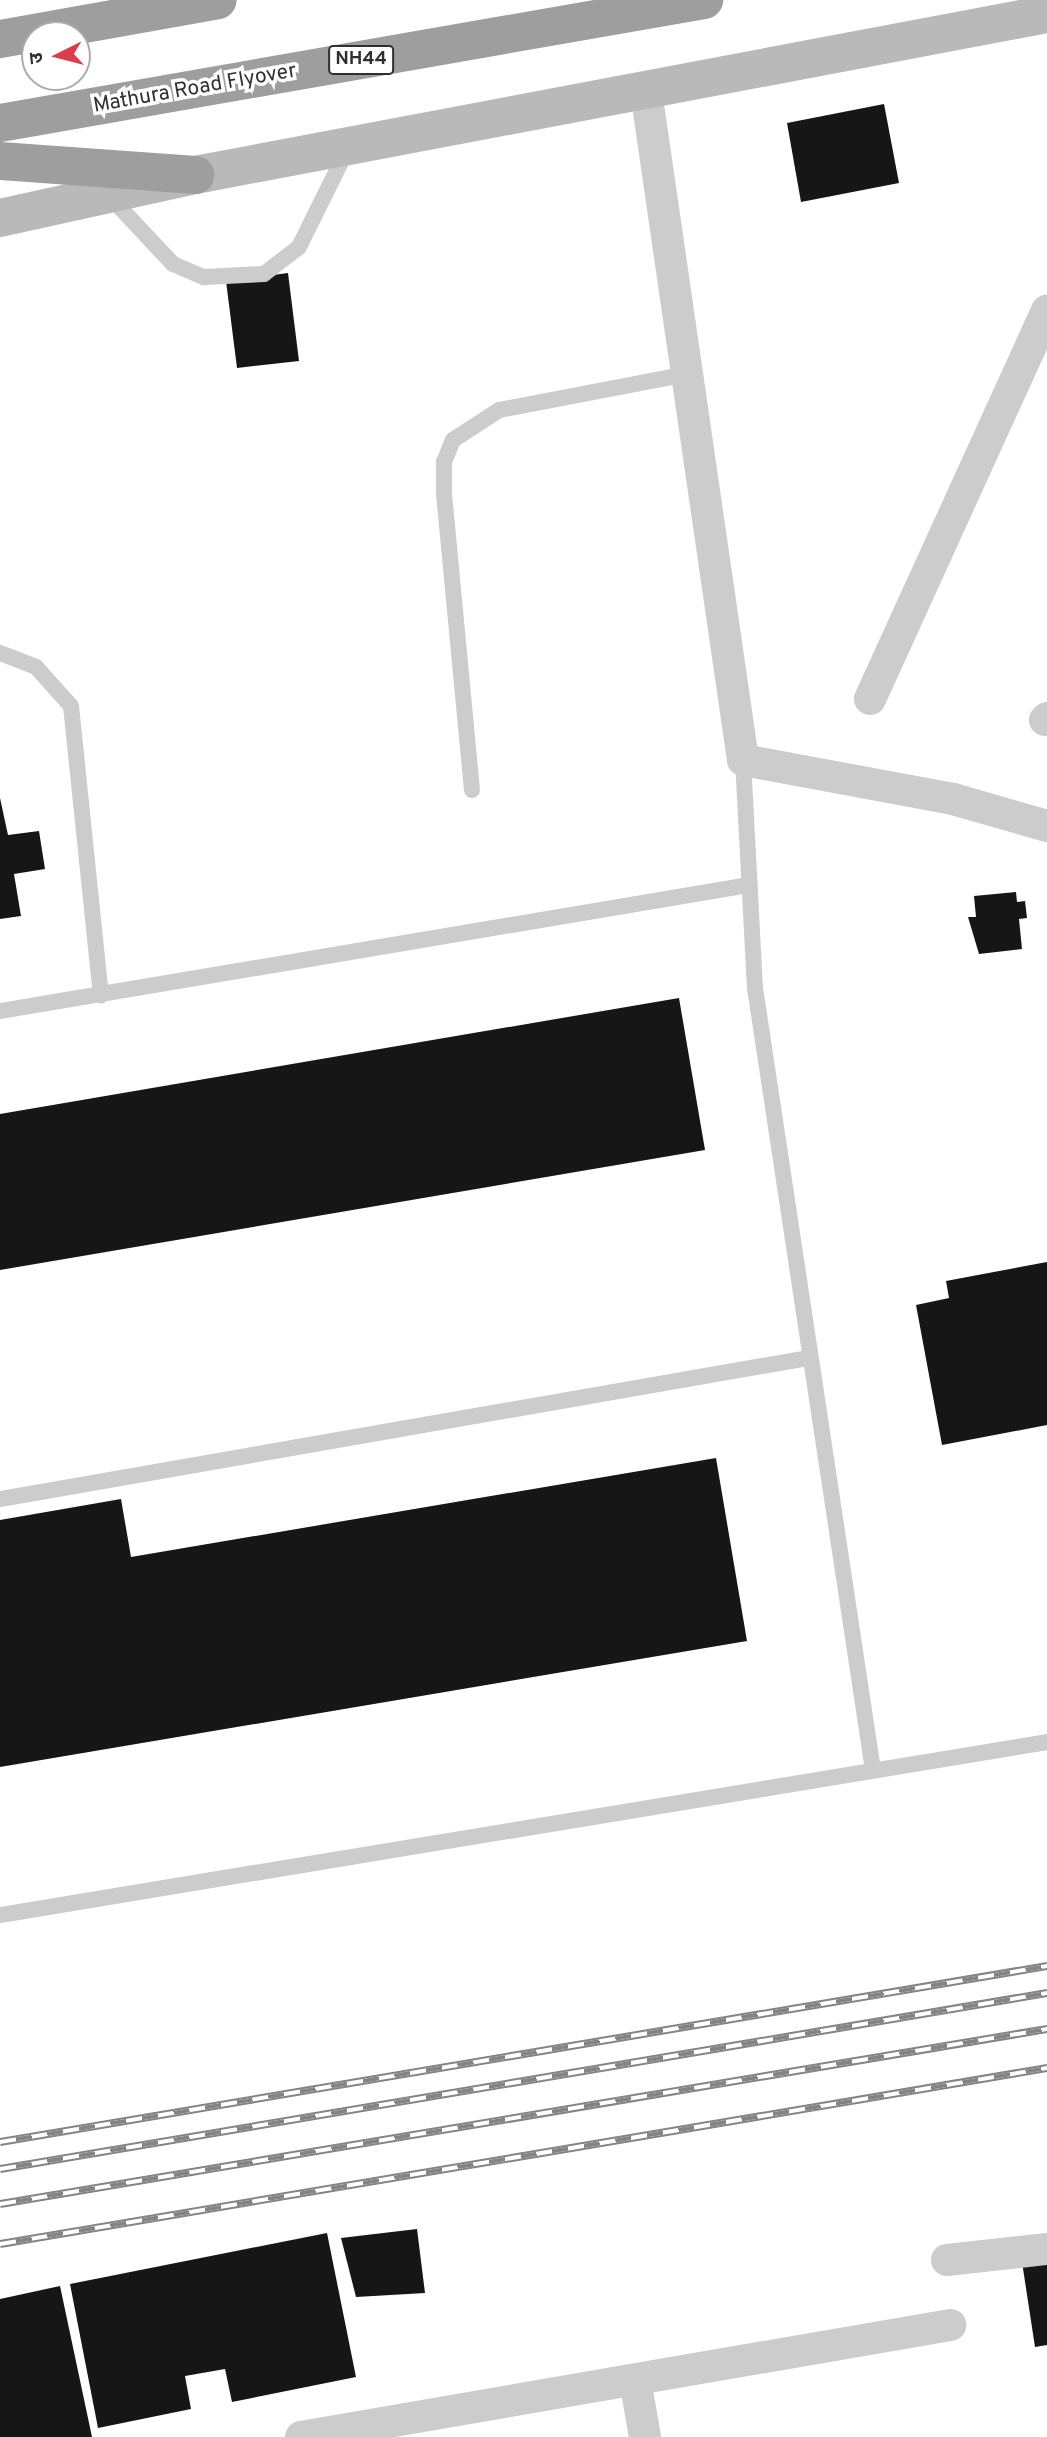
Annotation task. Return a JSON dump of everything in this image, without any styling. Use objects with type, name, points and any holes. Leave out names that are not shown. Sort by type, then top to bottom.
[{"type":"highway","points":[[0,39],[218,0]]},
{"type":"highway","name":"Mathura Road Flyover","points":[[9,121],[704,0]]},
{"type":"highway","points":[[0,161],[195,175]]},
{"type":"main road","points":[[0,218],[111,198],[195,175],[347,150],[1047,14]]},
{"type":"street","points":[[646,92],[743,760],[953,799],[1047,826]]},
{"type":"street","points":[[870,699],[1047,310]]},
{"type":"street","points":[[947,2260],[1047,2249]]},
{"type":"street","points":[[301,2437],[950,2325]]},
{"type":"street","points":[[635,2380],[645,2437]]},
{"type":"lane","points":[[111,198],[173,264],[204,277],[264,274],[299,247],[347,150]]},
{"type":"lane","points":[[472,790],[444,494],[444,462],[453,440],[499,410],[687,374]]},
{"type":"lane","points":[[0,653],[36,667],[71,706],[101,995]]},
{"type":"lane","points":[[743,760],[755,988],[808,1358],[873,1770]]},
{"type":"lane","points":[[0,1011],[749,885]]},
{"type":"lane","points":[[0,1499],[808,1358]]},
{"type":"lane","points":[[0,1915],[1047,1742]]},
{"type":"building","points":[[884,104],[899,183],[801,202],[787,123]]},
{"type":"building","points":[[288,273],[299,361],[237,368],[226,281]]},
{"type":"building","points":[[0,798],[8,835],[39,831],[45,869],[14,874],[21,916],[0,919]]},
{"type":"building","points":[[1016,892],[1017,902],[1025,901],[1027,918],[1019,919],[1022,949],[979,954],[968,917],[976,917],[974,896]]},
{"type":"building","points":[[679,998],[705,1150],[0,1270],[0,1114]]},
{"type":"building","points":[[1047,1262],[1047,1425],[942,1445],[916,1305],[949,1298],[946,1281]]},
{"type":"building","points":[[716,1458],[747,1641],[0,1767],[0,1520],[121,1499],[131,1557]]},
{"type":"building","points":[[417,2229],[425,2293],[356,2297],[341,2238]]},
{"type":"building","points":[[327,2233],[356,2377],[232,2402],[225,2369],[185,2376],[191,2409],[98,2428],[70,2284]]},
{"type":"building","points":[[1047,2258],[1047,2345],[1035,2347],[1022,2262]]},
{"type":"building","points":[[60,2286],[92,2437],[0,2437],[0,2299]]},
{"type":"railway","points":[[0,2142],[1047,1966]]},
{"type":"railway","points":[[0,2169],[1047,1993]]},
{"type":"railway","points":[[0,2204],[1047,2029]]},
{"type":"railway","points":[[0,2244],[1047,2068]]}]
